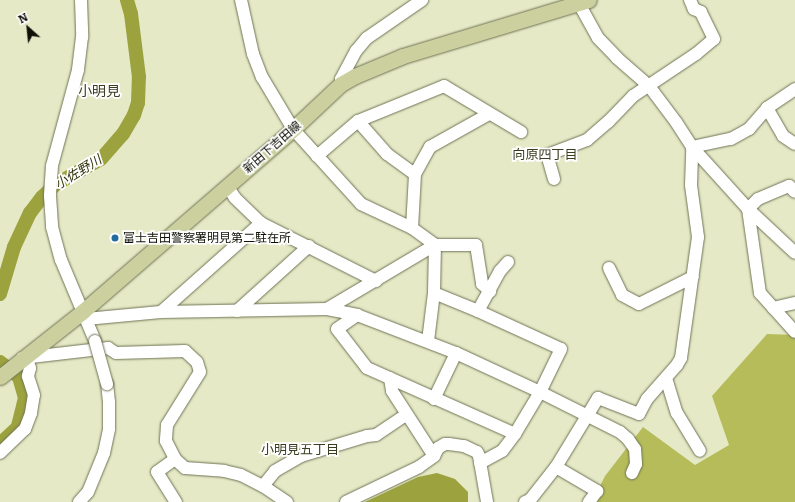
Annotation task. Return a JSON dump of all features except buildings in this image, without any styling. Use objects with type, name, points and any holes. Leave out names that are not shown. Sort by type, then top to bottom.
[{"type":"main road","name":"新田下吉田線","points":[[0,377],[84,315],[227,186],[293,129],[341,84],[355,76],[403,56],[581,1]]},
{"type":"street","points":[[79,502],[88,492],[104,453],[109,429],[109,402],[107,384],[95,342],[61,260],[52,227],[50,196],[52,166],[78,70],[82,37],[81,0]]},
{"type":"street","points":[[241,0],[253,54],[262,76],[293,129],[361,204],[412,228],[435,245]]},
{"type":"street","points":[[341,84],[341,79],[356,51],[367,38],[422,0]]},
{"type":"street","points":[[554,179],[547,155],[587,140],[608,122],[633,96],[714,39],[701,12],[694,9],[690,0]]},
{"type":"street","points":[[581,1],[598,38],[617,58],[649,86],[676,122],[692,147],[748,209],[795,254]]},
{"type":"street","points":[[317,156],[358,122],[444,86],[521,132]]},
{"type":"street","points":[[692,147],[731,139],[749,129],[767,108],[795,89]]},
{"type":"street","points":[[767,108],[783,136],[795,144]]},
{"type":"street","points":[[412,228],[415,174],[430,147],[490,114]]},
{"type":"street","points":[[358,122],[387,154],[415,174]]},
{"type":"street","points":[[525,502],[530,500],[556,466],[598,398],[639,414],[647,398],[666,378],[681,358],[698,237],[691,185],[692,147]]},
{"type":"street","points":[[227,186],[235,198],[261,223],[376,281]]},
{"type":"street","points":[[748,209],[758,199],[789,186],[795,192]]},
{"type":"street","points":[[748,209],[760,293],[795,332]]},
{"type":"street","points":[[161,312],[261,223]]},
{"type":"street","points":[[428,341],[434,293],[435,245]]},
{"type":"street","points":[[327,309],[435,245],[476,245],[482,284],[490,291]]},
{"type":"street","points":[[237,311],[309,246]]},
{"type":"street","points":[[478,311],[500,270],[508,262]]},
{"type":"street","points":[[609,268],[622,295],[639,304],[693,277]]},
{"type":"street","points":[[434,293],[478,311],[561,349],[540,392],[515,434],[502,451],[480,463]]},
{"type":"street","points":[[773,308],[795,303]]},
{"type":"street","points":[[84,315],[327,309],[357,315],[456,353],[540,392],[620,432],[632,443],[636,456],[636,464],[632,473]]},
{"type":"street","points":[[357,315],[336,329],[367,368],[515,434]]},
{"type":"street","points":[[0,453],[25,429],[31,413],[34,395],[28,376],[30,368],[24,358],[108,348],[116,353],[185,351],[197,362],[200,372],[167,426],[166,440],[175,459],[185,468],[229,472],[263,486],[287,502]]},
{"type":"street","points":[[434,399],[456,353]]},
{"type":"street","points":[[390,378],[392,391],[406,415],[434,456]]},
{"type":"street","points":[[666,378],[677,413],[700,451]]},
{"type":"street","points":[[263,486],[275,471],[301,456],[367,436],[376,435],[406,415]]},
{"type":"street","points":[[346,502],[401,477],[434,456],[438,448],[445,444],[460,445],[477,452],[487,502]]},
{"type":"street","points":[[175,459],[157,472],[176,502]]},
{"type":"street","points":[[556,466],[597,491],[589,502]]},
{"type":"shaded area","points":[[767,334],[795,335],[795,502],[592,502],[605,476],[643,427],[695,465],[729,445],[712,396]]},
{"type":"shaded area","points":[[437,473],[455,479],[468,492],[468,502],[365,502],[418,477]]},
{"type":"waterway","name":"小佐野川","points":[[0,294],[14,247],[30,213],[42,197],[56,184],[101,159],[123,134],[134,115],[138,103],[139,77],[131,14],[127,0]]},
{"type":"waterway","name":"小佐野川","points":[[0,362],[19,377],[25,398],[18,427],[0,444]]},
{"type":"place","name":"富士吉田警察署明見第二駐在所","points":[[115,238]]},
{"type":"district","name":"小明見","points":[[99,90]]},
{"type":"district","name":"向原四丁目","points":[[545,154]]},
{"type":"district","name":"小明見五丁目","points":[[300,449]]}]
